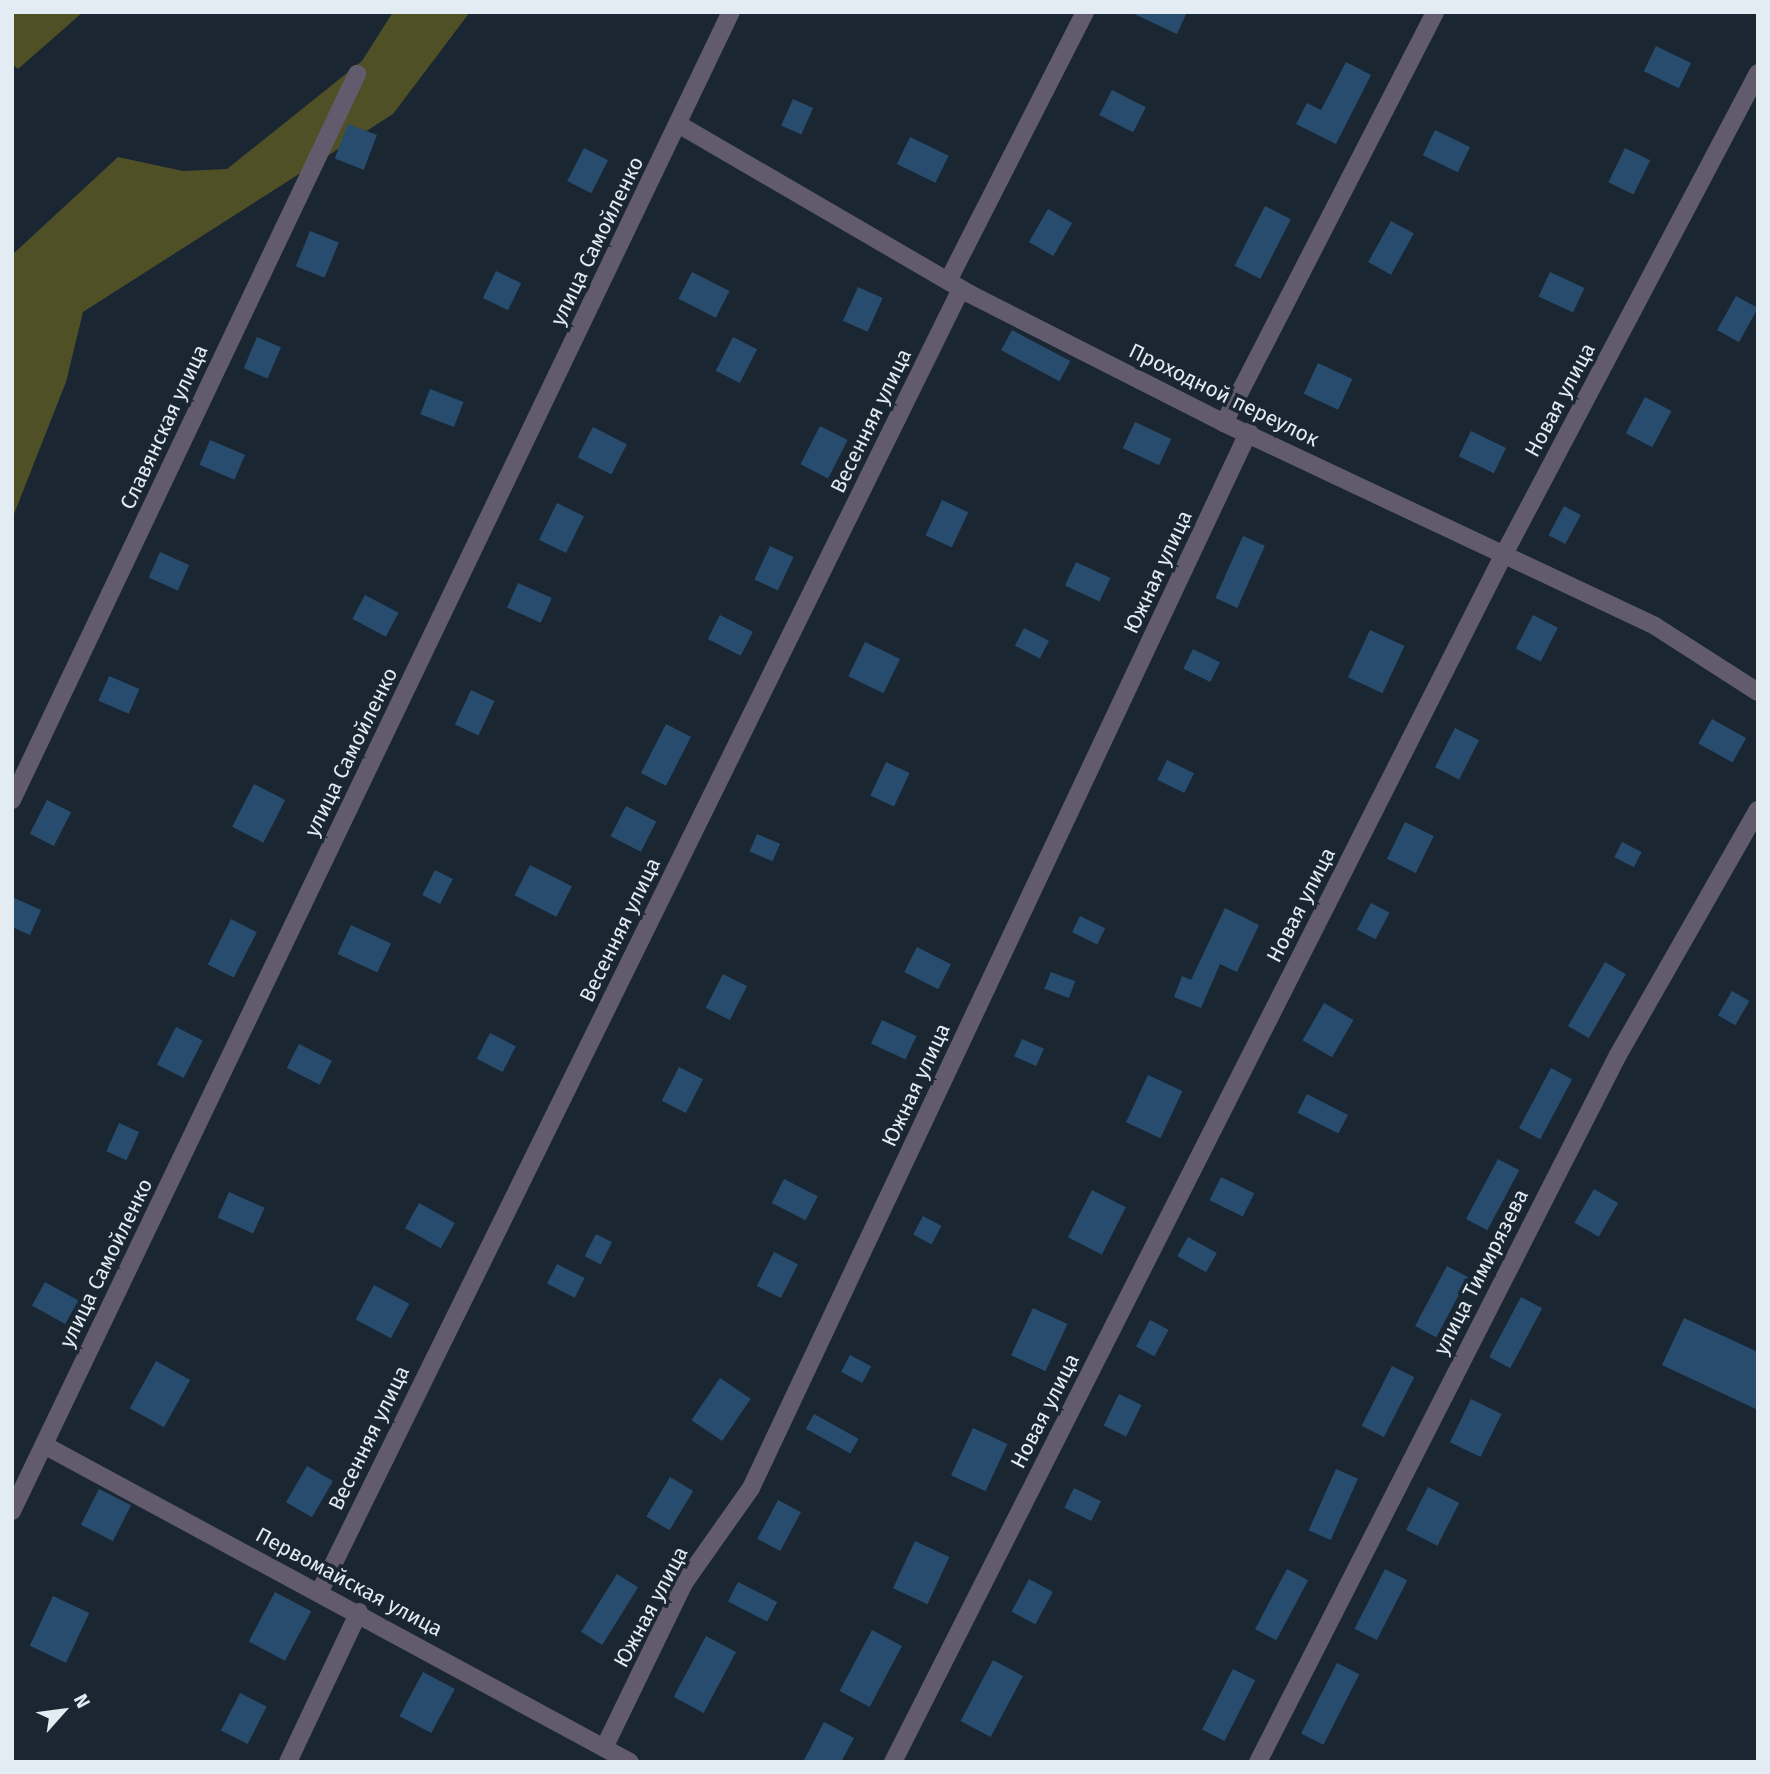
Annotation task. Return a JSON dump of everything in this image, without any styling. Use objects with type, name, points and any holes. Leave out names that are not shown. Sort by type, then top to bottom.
[{"type":"street","name":"улица Самойленко","points":[[12,1511],[731,12]]},
{"type":"street","name":"Весенняя улица","points":[[320,1591],[1085,12]]},
{"type":"street","points":[[1224,423],[1435,12]]},
{"type":"street","name":"Новая улица","points":[[893,1762],[1503,556],[1758,73]]},
{"type":"street","name":"Славянская улица","points":[[12,800],[357,75]]},
{"type":"street","name":"Проходной переулок","points":[[678,124],[955,285],[1224,423],[1250,431],[1503,556],[1655,626],[1758,692]]},
{"type":"street","name":"Южная улица","points":[[604,1748],[684,1583],[751,1488],[1250,431]]},
{"type":"street","name":"улица Тимирязева","points":[[1258,1762],[1618,1055],[1758,810]]},
{"type":"street","name":"Первомайская улица","points":[[44,1445],[359,1612],[630,1762]]},
{"type":"street","points":[[288,1762],[359,1612]]},
{"type":"shaded area","points":[[12,12],[83,12],[18,69],[12,64]]},
{"type":"shaded area","points":[[393,12],[470,12],[393,114],[83,312],[66,382],[12,519],[12,255],[118,157],[183,171],[227,169],[362,61]]},
{"type":"building","points":[[1130,12],[1187,12],[1177,34]]},
{"type":"building","points":[[1656,46],[1691,63],[1679,88],[1644,71]]},
{"type":"building","points":[[1346,62],[1371,75],[1336,144],[1296,124],[1307,103],[1321,110]]},
{"type":"building","points":[[1112,90],[1146,107],[1133,132],[1099,115]]},
{"type":"building","points":[[793,99],[813,108],[801,134],[781,125]]},
{"type":"building","points":[[348,124],[377,135],[364,170],[335,159]]},
{"type":"building","points":[[1435,130],[1470,147],[1458,172],[1423,155]]},
{"type":"building","points":[[910,137],[949,156],[935,183],[897,164]]},
{"type":"building","points":[[584,148],[608,160],[591,193],[567,181]]},
{"type":"building","points":[[1625,148],[1650,160],[1634,194],[1608,182]]},
{"type":"building","points":[[1265,206],[1291,219],[1260,279],[1235,266]]},
{"type":"building","points":[[1048,209],[1072,223],[1053,256],[1029,242]]},
{"type":"building","points":[[1391,221],[1414,234],[1391,275],[1368,262]]},
{"type":"building","points":[[310,231],[339,243],[325,278],[296,266]]},
{"type":"building","points":[[496,271],[521,283],[508,310],[483,298]]},
{"type":"building","points":[[692,272],[729,291],[716,318],[678,299]]},
{"type":"building","points":[[1550,272],[1584,288],[1573,313],[1539,296]]},
{"type":"building","points":[[858,287],[883,298],[868,332],[843,321]]},
{"type":"building","points":[[1736,296],[1758,308],[1739,342],[1717,330]]},
{"type":"building","points":[[1012,330],[1070,361],[1059,381],[1001,350]]},
{"type":"building","points":[[257,337],[281,347],[268,378],[244,368]]},
{"type":"building","points":[[733,337],[757,349],[740,383],[716,371]]},
{"type":"building","points":[[1318,363],[1352,379],[1338,410],[1304,394]]},
{"type":"building","points":[[430,389],[464,402],[454,427],[420,414]]},
{"type":"building","points":[[1645,397],[1671,411],[1652,447],[1626,433]]},
{"type":"building","points":[[1135,422],[1171,439],[1159,465],[1123,448]]},
{"type":"building","points":[[820,426],[848,440],[828,478],[800,464]]},
{"type":"building","points":[[593,427],[627,444],[611,475],[578,457]]},
{"type":"building","points":[[1471,431],[1506,448],[1494,473],[1459,456]]},
{"type":"building","points":[[210,440],[245,455],[234,480],[199,465]]},
{"type":"building","points":[[942,500],[968,512],[952,548],[926,535]]},
{"type":"building","points":[[557,503],[584,516],[566,553],[539,540]]},
{"type":"building","points":[[1564,506],[1581,515],[1565,544],[1549,535]]},
{"type":"building","points":[[1243,536],[1265,546],[1237,608],[1215,598]]},
{"type":"building","points":[[770,546],[794,557],[778,591],[754,580]]},
{"type":"building","points":[[160,552],[189,565],[178,591],[149,578]]},
{"type":"building","points":[[1076,562],[1110,578],[1099,602],[1065,586]]},
{"type":"building","points":[[518,583],[552,598],[541,623],[507,608]]},
{"type":"building","points":[[365,595],[399,613],[386,637],[352,619]]},
{"type":"building","points":[[720,615],[753,632],[741,656],[708,639]]},
{"type":"building","points":[[1533,615],[1558,628],[1541,662],[1516,649]]},
{"type":"building","points":[[1024,628],[1049,641],[1040,659],[1015,646]]},
{"type":"building","points":[[1370,630],[1404,646],[1382,693],[1348,677]]},
{"type":"building","points":[[865,642],[900,659],[883,693],[848,676]]},
{"type":"building","points":[[1193,649],[1220,662],[1210,682],[1183,669]]},
{"type":"building","points":[[109,676],[139,689],[129,714],[98,701]]},
{"type":"building","points":[[471,690],[495,701],[479,735],[455,724]]},
{"type":"building","points":[[1712,719],[1746,738],[1733,762],[1698,743]]},
{"type":"building","points":[[666,724],[691,737],[666,786],[641,773]]},
{"type":"building","points":[[1455,728],[1479,740],[1459,779],[1435,767]]},
{"type":"building","points":[[1167,760],[1194,773],[1184,793],[1157,780]]},
{"type":"building","points":[[886,762],[910,773],[894,807],[870,796]]},
{"type":"building","points":[[254,784],[285,800],[263,843],[232,827]]},
{"type":"building","points":[[47,800],[71,812],[54,846],[30,834]]},
{"type":"building","points":[[626,806],[656,821],[641,852],[611,836]]},
{"type":"building","points":[[1405,822],[1434,836],[1416,873],[1387,859]]},
{"type":"building","points":[[757,834],[780,844],[773,861],[750,851]]},
{"type":"building","points":[[1622,842],[1642,852],[1634,867],[1614,857]]},
{"type":"building","points":[[530,865],[572,886],[556,917],[515,895]]},
{"type":"building","points":[[435,870],[453,879],[440,904],[422,895]]},
{"type":"building","points":[[12,897],[41,910],[30,935],[12,927]]},
{"type":"building","points":[[1371,903],[1390,913],[1375,939],[1357,929]]},
{"type":"building","points":[[1225,908],[1259,925],[1237,972],[1220,964],[1201,1008],[1174,997],[1182,976],[1191,980]]},
{"type":"building","points":[[1080,916],[1105,928],[1097,944],[1072,932]]},
{"type":"building","points":[[231,919],[257,932],[234,978],[208,964]]},
{"type":"building","points":[[351,925],[391,944],[377,973],[337,954]]},
{"type":"building","points":[[917,947],[951,964],[938,989],[904,972]]},
{"type":"building","points":[[1605,962],[1626,974],[1589,1038],[1568,1026]]},
{"type":"building","points":[[1051,972],[1075,981],[1069,998],[1045,989]]},
{"type":"building","points":[[723,974],[747,986],[730,1020],[706,1008]]},
{"type":"building","points":[[1732,991],[1749,1001],[1735,1025],[1718,1015]]},
{"type":"building","points":[[1324,1003],[1353,1020],[1332,1057],[1302,1040]]},
{"type":"building","points":[[882,1020],[916,1036],[905,1060],[871,1044]]},
{"type":"building","points":[[176,1027],[203,1041],[184,1078],[157,1064]]},
{"type":"building","points":[[490,1033],[516,1046],[503,1072],[477,1059]]},
{"type":"building","points":[[1022,1039],[1044,1049],[1036,1066],[1014,1056]]},
{"type":"building","points":[[299,1044],[332,1061],[320,1085],[287,1068]]},
{"type":"building","points":[[679,1067],[703,1079],[686,1113],[662,1101]]},
{"type":"building","points":[[1551,1068],[1572,1079],[1540,1139],[1519,1128]]},
{"type":"building","points":[[1148,1075],[1182,1091],[1160,1138],[1126,1122]]},
{"type":"building","points":[[1307,1094],[1348,1115],[1338,1134],[1297,1113]]},
{"type":"building","points":[[119,1123],[139,1132],[126,1160],[106,1151]]},
{"type":"building","points":[[1498,1159],[1519,1170],[1487,1230],[1466,1219]]},
{"type":"building","points":[[1221,1177],[1254,1193],[1243,1217],[1210,1200]]},
{"type":"building","points":[[784,1179],[818,1196],[806,1220],[772,1203]]},
{"type":"building","points":[[1594,1189],[1618,1203],[1599,1237],[1574,1223]]},
{"type":"building","points":[[1092,1190],[1126,1207],[1102,1254],[1068,1237]]},
{"type":"building","points":[[229,1192],[265,1208],[253,1233],[218,1218]]},
{"type":"building","points":[[419,1203],[455,1223],[441,1248],[405,1228]]},
{"type":"building","points":[[923,1216],[942,1226],[932,1244],[913,1235]]},
{"type":"building","points":[[596,1234],[612,1242],[601,1264],[585,1256]]},
{"type":"building","points":[[1188,1237],[1217,1253],[1206,1272],[1177,1256]]},
{"type":"building","points":[[774,1252],[798,1264],[781,1298],[757,1286]]},
{"type":"building","points":[[557,1264],[585,1278],[575,1298],[547,1284]]},
{"type":"building","points":[[1447,1266],[1468,1277],[1436,1337],[1415,1326]]},
{"type":"building","points":[[45,1282],[78,1300],[65,1324],[32,1306]]},
{"type":"building","points":[[374,1285],[409,1304],[391,1338],[356,1319]]},
{"type":"building","points":[[1521,1297],[1542,1308],[1510,1368],[1489,1357]]},
{"type":"building","points":[[1033,1308],[1067,1324],[1045,1371],[1011,1355]]},
{"type":"building","points":[[1684,1318],[1758,1352],[1758,1410],[1662,1365]]},
{"type":"building","points":[[1150,1320],[1169,1330],[1154,1356],[1136,1346]]},
{"type":"building","points":[[850,1355],[871,1366],[862,1383],[841,1372]]},
{"type":"building","points":[[156,1361],[190,1380],[164,1427],[130,1408]]},
{"type":"building","points":[[1392,1366],[1414,1377],[1384,1437],[1362,1426]]},
{"type":"building","points":[[720,1378],[751,1399],[722,1441],[691,1420]]},
{"type":"building","points":[[1119,1394],[1141,1405],[1126,1436],[1104,1425]]},
{"type":"building","points":[[1471,1399],[1502,1414],[1481,1457],[1450,1442]]},
{"type":"building","points":[[814,1414],[859,1439],[850,1454],[806,1429]]},
{"type":"building","points":[[973,1428],[1007,1444],[985,1491],[951,1475]]},
{"type":"building","points":[[307,1466],[333,1481],[312,1517],[286,1502]]},
{"type":"building","points":[[1336,1469],[1358,1479],[1331,1540],[1309,1530]]},
{"type":"building","points":[[670,1477],[693,1491],[669,1530],[646,1516]]},
{"type":"building","points":[[1428,1487],[1459,1503],[1437,1546],[1406,1530]]},
{"type":"building","points":[[1074,1488],[1101,1501],[1091,1521],[1064,1508]]},
{"type":"building","points":[[99,1489],[131,1505],[113,1541],[81,1525]]},
{"type":"building","points":[[778,1500],[801,1512],[780,1551],[757,1539]]},
{"type":"building","points":[[915,1541],[949,1557],[927,1604],[893,1588]]},
{"type":"building","points":[[1287,1569],[1308,1580],[1276,1640],[1255,1629]]},
{"type":"building","points":[[1385,1569],[1407,1580],[1377,1640],[1355,1629]]},
{"type":"building","points":[[617,1574],[638,1587],[602,1645],[581,1632]]},
{"type":"building","points":[[1029,1579],[1053,1592],[1035,1624],[1012,1612]]},
{"type":"building","points":[[738,1582],[777,1602],[767,1622],[728,1602]]},
{"type":"building","points":[[275,1592],[311,1611],[285,1661],[249,1641]]},
{"type":"building","points":[[53,1596],[89,1613],[66,1663],[30,1646]]},
{"type":"building","points":[[872,1630],[902,1646],[870,1707],[840,1691]]},
{"type":"building","points":[[706,1636],[736,1652],[704,1713],[674,1697]]},
{"type":"building","points":[[993,1660],[1023,1676],[991,1737],[961,1721]]},
{"type":"building","points":[[1337,1663],[1359,1674],[1323,1745],[1301,1733]]},
{"type":"building","points":[[1233,1669],[1255,1680],[1224,1741],[1202,1730]]},
{"type":"building","points":[[423,1672],[455,1689],[431,1733],[400,1716]]},
{"type":"building","points":[[240,1693],[267,1707],[248,1744],[221,1730]]},
{"type":"building","points":[[824,1722],[854,1738],[841,1762],[803,1762]]}]
